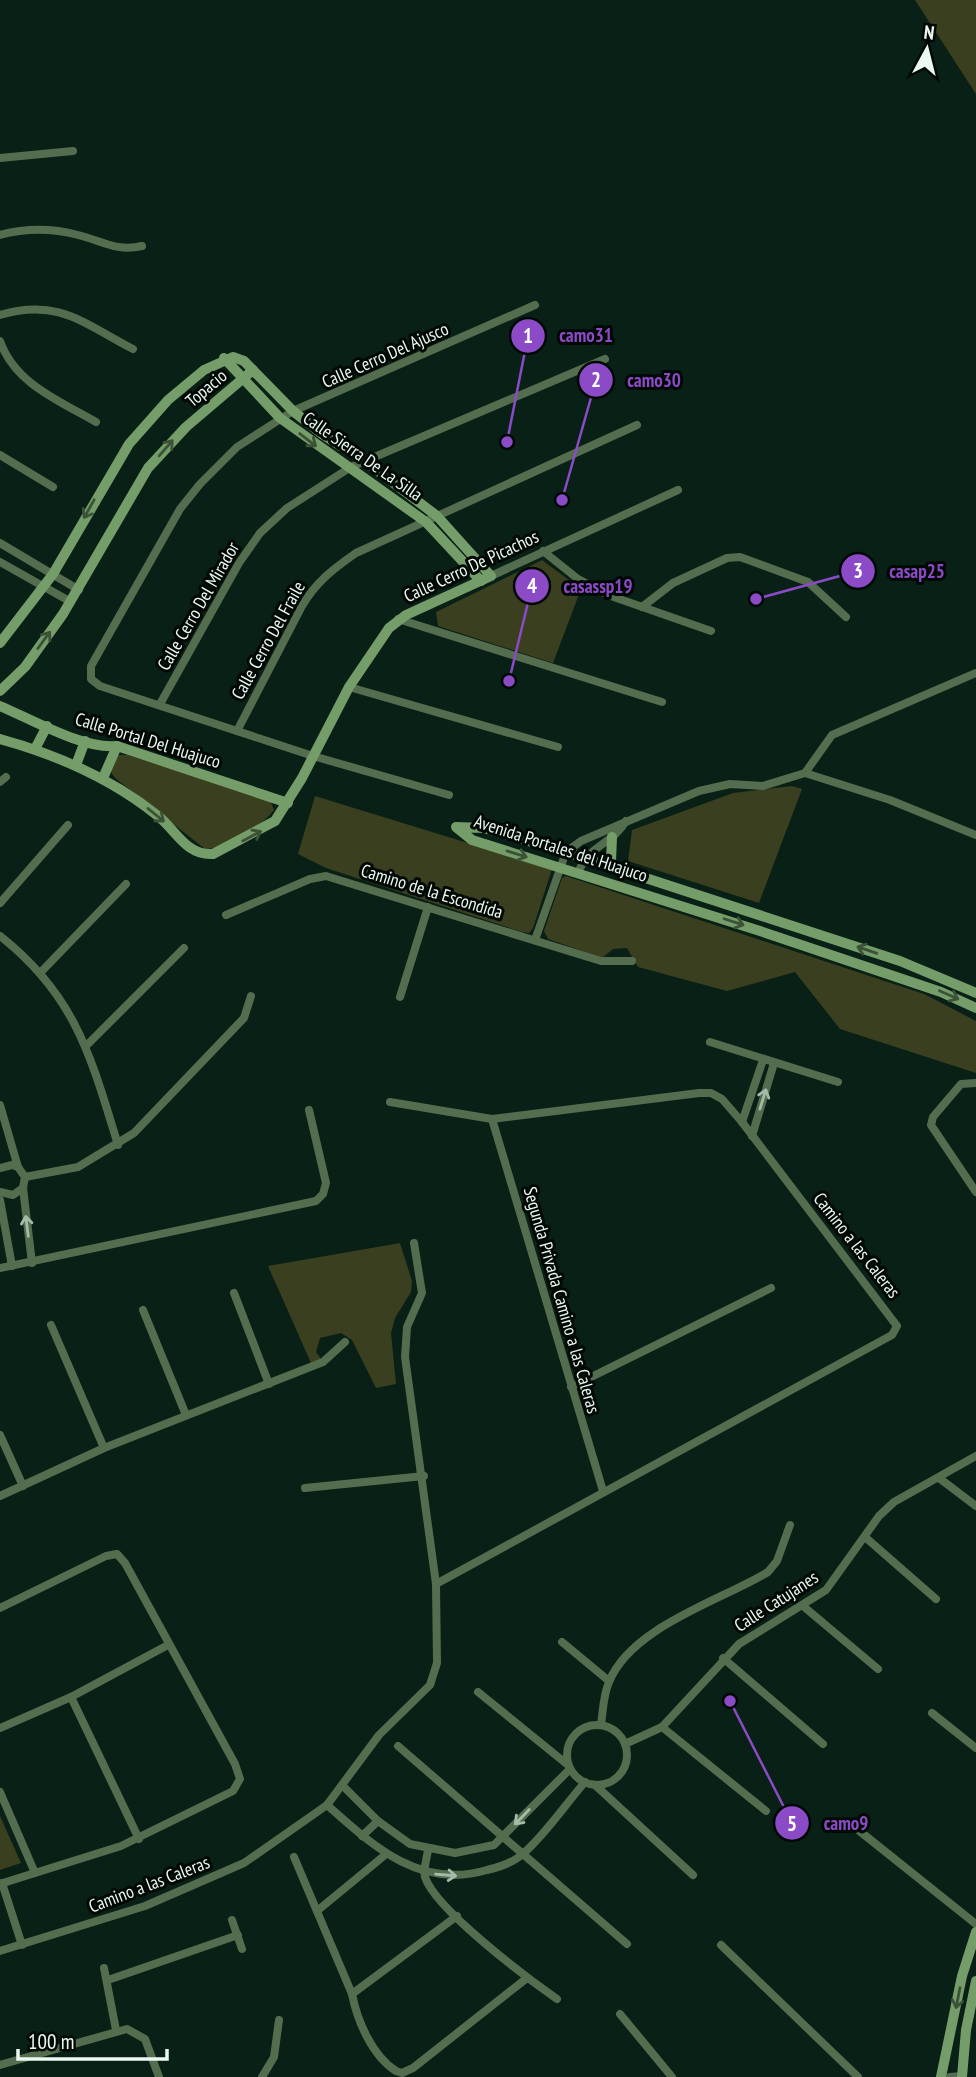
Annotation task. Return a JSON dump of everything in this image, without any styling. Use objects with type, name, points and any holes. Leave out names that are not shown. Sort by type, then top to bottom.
[{"type":"street","points":[[0,158],[73,150]]},
{"type":"street","points":[[0,235],[26,230],[50,230],[120,249],[142,246]]},
{"type":"street","name":"Calle Cerro Del Ajusco","points":[[160,704],[100,687],[91,679],[91,666],[180,509],[237,447],[293,411],[535,305]]},
{"type":"street","points":[[0,315],[31,307],[48,308],[133,349]]},
{"type":"street","points":[[0,341],[10,363],[22,378],[96,422]]},
{"type":"street","name":"Topacio","points":[[0,643],[53,574],[129,444],[168,400],[204,370],[224,359],[240,358],[253,370],[186,427],[148,468],[79,590],[24,667],[0,691]]},
{"type":"street","name":"Calle Sierra De La Silla","points":[[224,359],[280,418],[318,448],[432,519]]},
{"type":"street","name":"Calle Cerro Del Mirador","points":[[160,704],[233,573],[260,533],[287,508],[351,467],[605,359]]},
{"type":"street","name":"Calle Sierra De La Silla","points":[[253,370],[293,411],[366,462],[432,519],[486,579]]},
{"type":"street","name":"Calle Cerro Del Fraile","points":[[237,731],[314,586],[356,553],[637,425]]},
{"type":"street","points":[[0,455],[53,487]]},
{"type":"street","name":"Calle Cerro De Picachos","points":[[103,778],[160,817],[190,849],[206,855],[220,852],[275,821],[288,803],[349,687],[376,645],[398,619],[678,490]]},
{"type":"street","points":[[0,543],[79,590]]},
{"type":"street","points":[[10,549],[1,562],[71,602]]},
{"type":"street","points":[[543,551],[593,588],[711,631]]},
{"type":"street","points":[[642,607],[673,583],[727,558],[740,557],[808,582],[846,617]]},
{"type":"street","points":[[398,619],[662,702]]},
{"type":"street","points":[[805,773],[832,735],[975,675]]},
{"type":"street","points":[[349,687],[558,747]]},
{"type":"street","points":[[160,704],[313,755],[449,795]]},
{"type":"street","name":"Calle Portal Del Huajuco","points":[[0,706],[85,741],[100,746],[117,746],[288,803]]},
{"type":"street","points":[[35,749],[47,726]]},
{"type":"street","points":[[0,739],[35,749],[103,778],[117,746]]},
{"type":"street","points":[[76,765],[85,741]]},
{"type":"street","points":[[535,940],[566,852],[581,841],[626,821],[716,786],[763,786],[805,773],[890,800],[976,835]]},
{"type":"street","points":[[578,873],[583,859],[612,837],[626,821]]},
{"type":"street","points":[[0,903],[68,825]]},
{"type":"street","name":"Avenida Portales del Huajuco","points":[[976,993],[959,983],[900,961],[566,852],[484,828],[456,827],[472,840],[941,992],[976,1008]]},
{"type":"street","points":[[612,837],[611,862],[615,869]]},
{"type":"street","name":"Camino de la Escondida","points":[[226,915],[310,879],[326,876],[601,961],[632,961]]},
{"type":"street","points":[[41,972],[126,884]]},
{"type":"street","points":[[400,997],[428,907]]},
{"type":"street","points":[[0,936],[41,972],[87,1045],[118,1145]]},
{"type":"street","points":[[87,1045],[184,948]]},
{"type":"street","points":[[25,1177],[78,1167],[118,1145],[155,1113],[193,1069],[244,1018],[251,996]]},
{"type":"street","points":[[710,1042],[838,1082]]},
{"type":"street","points":[[742,1122],[763,1060]]},
{"type":"street","points":[[752,1136],[774,1063]]},
{"type":"street","points":[[976,1083],[961,1084],[933,1118],[931,1125],[976,1192]]},
{"type":"street","name":"Camino a las Caleras","points":[[390,1102],[492,1119],[711,1093],[722,1099],[742,1122],[896,1321],[896,1331],[436,1584]]},
{"type":"street","points":[[0,1105],[18,1167],[25,1177],[23,1188],[32,1264]]},
{"type":"street","points":[[0,1268],[32,1264],[316,1201],[326,1190],[326,1182],[309,1110]]},
{"type":"street","name":"Segunda Privada Camino a las Caleras","points":[[492,1119],[603,1490]]},
{"type":"street","points":[[0,1168],[12,1165],[18,1167]]},
{"type":"street","points":[[0,1192],[13,1195],[23,1188]]},
{"type":"street","points":[[0,1200],[12,1266]]},
{"type":"street","name":"Camino a las Caleras","points":[[0,1951],[180,1893],[244,1863],[327,1805],[379,1735],[430,1685],[436,1662],[436,1584],[424,1476],[405,1357],[407,1327],[422,1293],[414,1243]]},
{"type":"street","points":[[570,1387],[771,1288]]},
{"type":"street","points":[[234,1293],[269,1384]]},
{"type":"street","points":[[143,1310],[186,1415]]},
{"type":"street","points":[[51,1325],[104,1448]]},
{"type":"street","points":[[0,1496],[104,1448],[323,1362],[345,1342]]},
{"type":"street","points":[[0,1435],[23,1486]]},
{"type":"street","name":"Calle Catujanes","points":[[625,1744],[663,1727],[723,1658],[739,1644],[826,1590],[894,1503],[976,1456]]},
{"type":"street","points":[[305,1488],[424,1476]]},
{"type":"street","points":[[939,1478],[976,1506]]},
{"type":"street","points":[[601,1725],[609,1681],[618,1666],[639,1643],[687,1613],[768,1572],[777,1561],[790,1525]]},
{"type":"street","points":[[865,1538],[936,1599]]},
{"type":"street","points":[[0,1608],[106,1556],[117,1554],[125,1563],[235,1764],[239,1786],[139,1839],[1,1883],[22,1945]]},
{"type":"street","points":[[803,1606],[878,1669]]},
{"type":"street","points":[[562,1642],[609,1681]]},
{"type":"street","points":[[0,1728],[71,1697],[168,1645]]},
{"type":"street","points":[[723,1658],[823,1744]]},
{"type":"street","points":[[478,1692],[590,1784],[693,1875]]},
{"type":"street","points":[[71,1697],[139,1839]]},
{"type":"street","points":[[932,1713],[976,1748]]},
{"type":"street","points":[[327,1805],[385,1855],[424,1872],[469,1876],[504,1866],[524,1854],[590,1784],[604,1784],[621,1773],[626,1764],[625,1744],[615,1731],[601,1725],[581,1729],[568,1745],[569,1767],[494,1845],[471,1851],[428,1850],[410,1844],[378,1821],[342,1785]]},
{"type":"street","points":[[663,1727],[766,1811]]},
{"type":"street","points":[[398,1746],[627,1944]]},
{"type":"street","points":[[0,1792],[35,1873]]},
{"type":"street","points":[[362,1836],[378,1821]]},
{"type":"street","points":[[852,1825],[976,1924]]},
{"type":"street","points":[[428,1850],[424,1872],[430,1888],[457,1916],[527,1978],[557,1999]]},
{"type":"street","points":[[317,1911],[385,1855]]},
{"type":"street","points":[[294,1857],[352,1994],[355,2013],[369,2040],[391,2068],[402,2073],[414,2068],[527,1978]]},
{"type":"street","points":[[352,1994],[457,1916]]},
{"type":"street","points":[[232,1920],[242,1949]]},
{"type":"street","points":[[941,2077],[962,1976],[976,1932]]},
{"type":"street","points":[[108,1980],[238,1935]]},
{"type":"street","points":[[721,1945],[858,2077]]},
{"type":"street","points":[[104,1968],[116,2030]]},
{"type":"street","points":[[950,2077],[962,2077],[966,2030],[976,1981]]},
{"type":"street","points":[[620,2014],[669,2076]]},
{"type":"street","points":[[262,2077],[274,2057],[279,2020]]},
{"type":"street","points":[[0,2065],[116,2030],[135,2031],[145,2039],[159,2077]]},
{"type":"green space","points":[[915,0],[976,0],[976,94]]},
{"type":"green space","points":[[542,560],[581,589],[553,663],[438,626],[436,612]]},
{"type":"green space","points":[[118,755],[127,755],[270,800],[274,810],[243,836],[224,845],[205,849],[115,778],[111,772]]},
{"type":"green space","points":[[792,786],[802,789],[759,903],[628,861],[632,830],[733,793]]},
{"type":"green space","points":[[315,796],[552,869],[533,928],[529,933],[522,932],[326,868],[298,854]]},
{"type":"green space","points":[[566,876],[924,994],[976,1021],[976,1073],[840,1029],[795,972],[727,991],[638,967],[627,948],[613,949],[602,958],[548,939],[544,931],[562,878]]},
{"type":"green space","points":[[400,1243],[412,1281],[411,1292],[395,1318],[391,1333],[396,1384],[376,1388],[352,1340],[341,1333],[320,1338],[316,1352],[321,1359],[311,1363],[268,1266]]},
{"type":"green space","points":[[0,1816],[21,1863],[0,1870]]},
{"type":"place","name":"camo31","points":[[507,442]]},
{"type":"place","name":"camo30","points":[[562,500]]},
{"type":"place","name":"casap25","points":[[756,599]]},
{"type":"place","name":"casassp19","points":[[509,681]]},
{"type":"place","name":"camo9","points":[[730,1701]]}]
